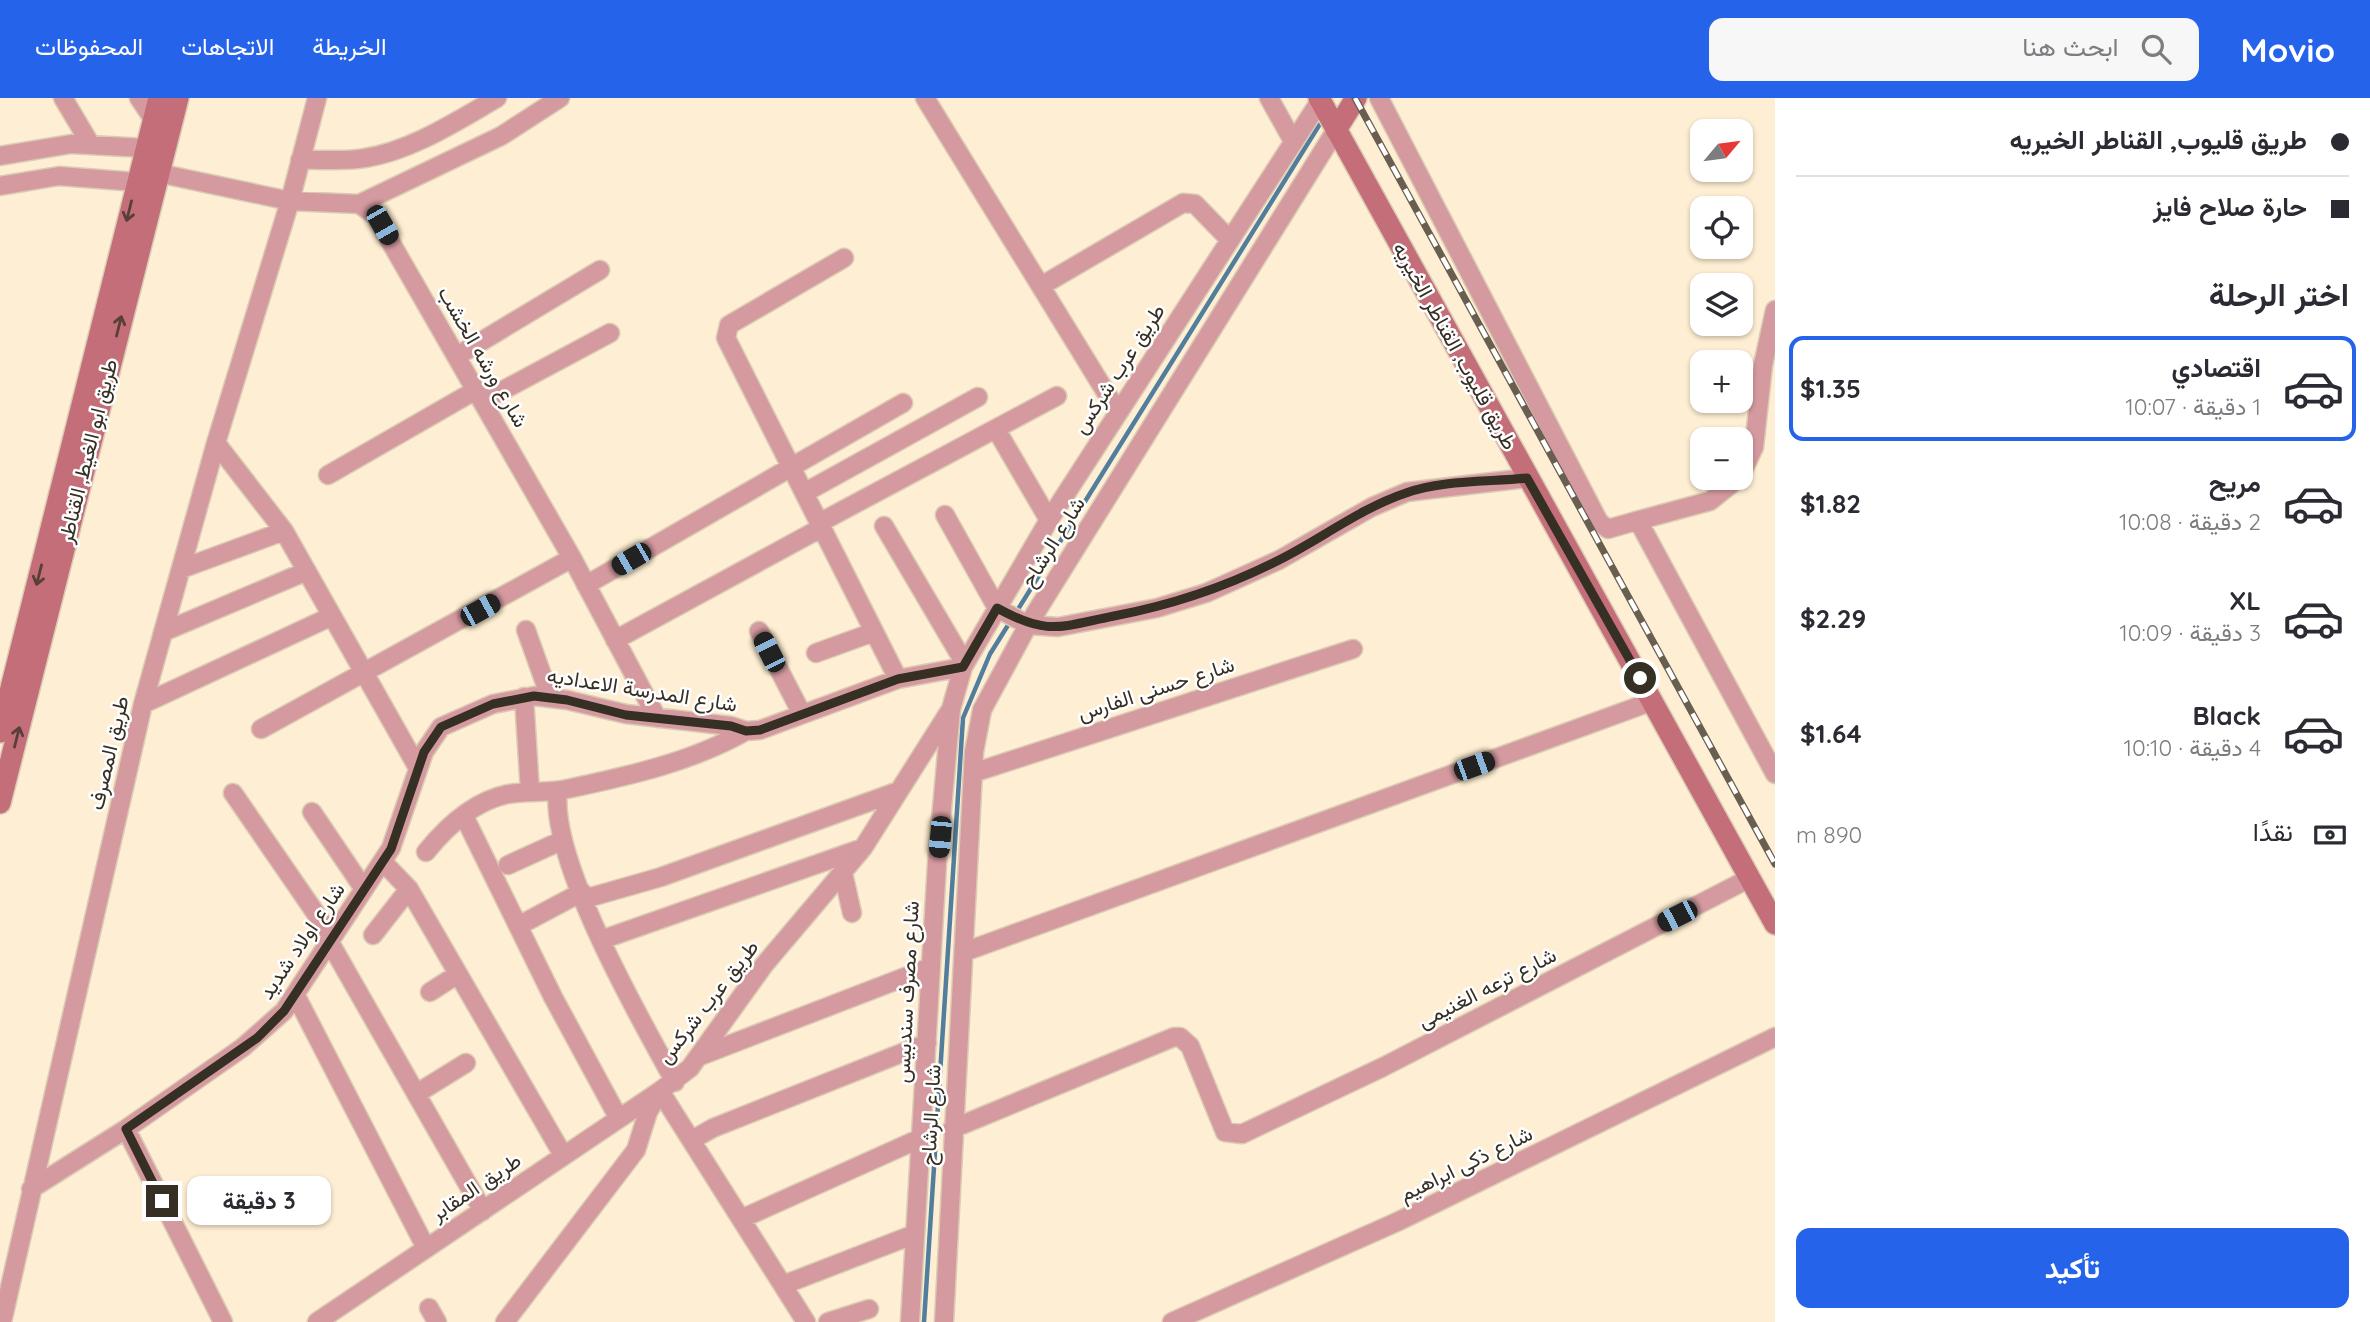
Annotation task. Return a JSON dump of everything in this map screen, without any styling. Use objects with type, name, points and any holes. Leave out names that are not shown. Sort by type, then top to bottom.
[{"type":"main road","name":"طريق ابو الغيط, القناطر","points":[[0,732],[159,98]]},
{"type":"main road","name":"طريق ابو الغيط, القناطر","points":[[0,803],[178,98]]},
{"type":"main road","points":[[1336,130],[1356,98]]},
{"type":"main road","name":"طريق قليوب, القناطر الخيريه","points":[[1320,99],[1775,924]]},
{"type":"street","points":[[62,98],[91,145]]},
{"type":"street","points":[[139,98],[153,119]]},
{"type":"street","name":"طريق المصرف","points":[[2,1322],[9,1248],[31,1189],[143,704],[216,443],[290,201],[317,98]]},
{"type":"street","points":[[300,160],[364,158],[425,136],[497,98]]},
{"type":"street","points":[[158,173],[290,201],[359,204],[501,136],[560,98]]},
{"type":"street","points":[[925,98],[1118,412]]},
{"type":"street","points":[[1269,98],[1293,141]]},
{"type":"street","name":"طريق قليوب, القناطر الخيريه","points":[[1379,98],[1599,522],[1608,529],[1636,521]]},
{"type":"street","name":"طريق عرب شركس","points":[[964,665],[1049,520],[1320,99]]},
{"type":"street","name":"شارع الرشاح","points":[[944,1322],[973,774],[982,710],[1028,625],[1336,130]]},
{"type":"street","points":[[425,136],[437,167]]},
{"type":"street","points":[[0,156],[71,144],[145,148]]},
{"type":"street","points":[[0,186],[59,176],[137,182]]},
{"type":"street","points":[[1041,286],[1183,203],[1195,204],[1229,239]]},
{"type":"street","name":"شارع ورشه الخشب","points":[[359,204],[371,211],[382,225],[572,558],[657,719]]},
{"type":"street","points":[[844,258],[729,325],[726,338],[898,679]]},
{"type":"street","points":[[457,356],[600,271]]},
{"type":"street","points":[[1753,449],[1763,365],[1775,310]]},
{"type":"street","points":[[328,475],[479,396],[610,333]]},
{"type":"street","points":[[615,640],[1057,396]]},
{"type":"street","points":[[804,493],[978,397]]},
{"type":"street","points":[[586,585],[903,403]]},
{"type":"street","points":[[996,429],[1049,520]]},
{"type":"street","points":[[216,443],[284,531],[418,768]]},
{"type":"street","points":[[945,515],[997,608],[1028,625],[1058,627],[1157,608],[1206,593],[1253,573],[1373,507],[1407,492],[1527,478]]},
{"type":"street","points":[[1723,490],[1710,501],[1636,521],[1775,774]]},
{"type":"street","points":[[884,526],[964,665]]},
{"type":"street","points":[[181,569],[284,531]]},
{"type":"street","points":[[261,729],[572,558]]},
{"type":"street","points":[[163,632],[307,570]]},
{"type":"street","points":[[143,704],[332,616]]},
{"type":"street","points":[[526,631],[550,697]]},
{"type":"street","points":[[759,631],[802,715]]},
{"type":"street","points":[[817,653],[874,632]]},
{"type":"street","name":"شارع حسنى الفارس","points":[[973,774],[1353,649]]},
{"type":"street","name":"شارع المدرسة الاعداديه","points":[[418,768],[431,738],[441,727],[474,711],[524,696],[550,697],[657,719],[731,726],[746,731],[760,730],[898,679],[964,665]]},
{"type":"street","name":"شارع مصرف سندبيس","points":[[911,1322],[931,967],[951,709],[964,665]]},
{"type":"street","points":[[524,696],[530,792]]},
{"type":"street","points":[[964,952],[1653,701]]},
{"type":"street","name":"طريق عرب شركس","points":[[505,1322],[636,1150],[648,1112],[668,1086],[700,1056],[764,965],[863,848],[951,709]]},
{"type":"street","points":[[426,852],[443,832],[490,799],[558,790],[662,766],[746,731]]},
{"type":"street","name":"شارع اولاد شديد","points":[[31,1189],[126,1129],[257,1038],[296,996],[397,836],[418,768]]},
{"type":"street","points":[[558,790],[555,807],[563,840],[583,895],[692,1140],[806,1322]]},
{"type":"street","points":[[518,926],[583,895],[661,877],[899,791]]},
{"type":"street","points":[[233,793],[331,939],[483,1211]]},
{"type":"street","points":[[312,812],[364,889]]},
{"type":"street","points":[[464,816],[618,1118]]},
{"type":"street","points":[[508,865],[563,840]]},
{"type":"street","points":[[601,940],[863,848]]},
{"type":"street","points":[[383,862],[409,889],[563,1155]]},
{"type":"street","points":[[843,873],[852,913]]},
{"type":"street","name":"شارع ترعه الغنيمى","points":[[953,1129],[1174,1037],[1181,1037],[1190,1046],[1225,1132],[1242,1134],[1383,1067],[1750,878]]},
{"type":"street","points":[[373,935],[409,889]]},
{"type":"street","points":[[700,1056],[931,967]]},
{"type":"street","points":[[430,992],[458,974]]},
{"type":"street","points":[[296,996],[426,1248]]},
{"type":"street","name":"شارع ذكى ابراهيم","points":[[1172,1322],[1399,1221],[1775,1037]]},
{"type":"street","points":[[692,1140],[713,1128],[927,1043]]},
{"type":"street","points":[[416,1094],[466,1063]]},
{"type":"street","name":"طريق المقابر","points":[[317,1322],[668,1086]]},
{"type":"street","points":[[126,1129],[222,1322]]},
{"type":"street","points":[[741,1219],[921,1138]]},
{"type":"street","points":[[783,1285],[915,1234]]},
{"type":"street","points":[[828,1322],[869,1309]]},
{"type":"waterway","points":[[1015,614],[1323,119]]},
{"type":"waterway","points":[[924,1322],[963,718],[990,654],[1010,622]]},
{"type":"railway","points":[[1355,98],[1775,864]]},
{"type":"route","points":[[162,1201],[126,1129],[272,1025],[296,996],[351,907],[391,849],[431,738],[441,727],[493,704],[524,696],[550,697],[626,715],[731,726],[746,731],[760,730],[898,679],[963,667],[997,608],[1028,625],[1058,627],[1157,608],[1206,593],[1253,573],[1341,527],[1373,507],[1407,492],[1527,478],[1640,678]]}]
